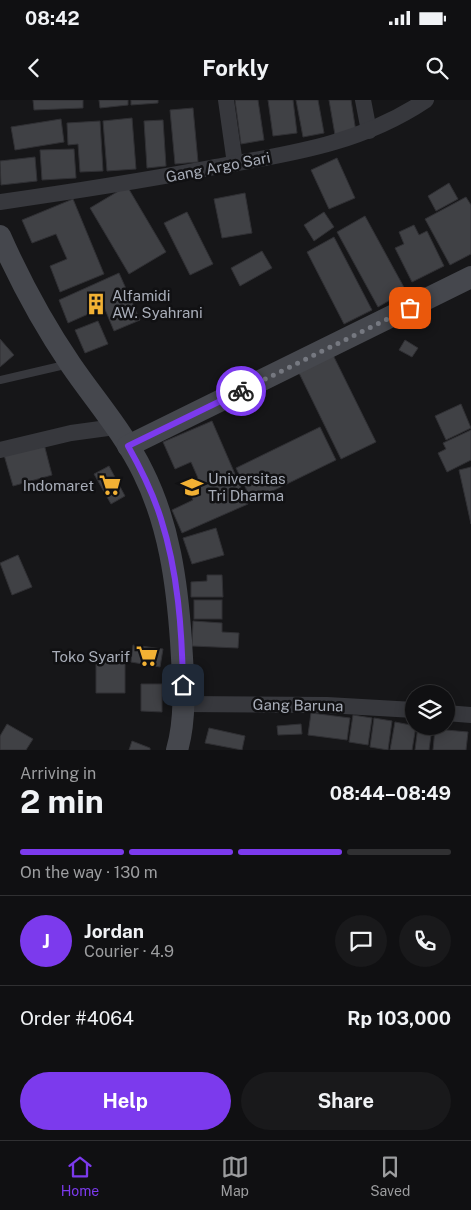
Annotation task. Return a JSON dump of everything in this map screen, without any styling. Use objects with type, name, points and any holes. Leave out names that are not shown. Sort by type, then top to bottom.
[{"type":"main road","points":[[0,236],[30,299],[70,364],[128,446],[143,472],[155,499],[168,544],[179,608],[183,704],[180,739],[177,750]]},
{"type":"main road","points":[[128,446],[471,277]]},
{"type":"street","points":[[226,100],[235,164]]},
{"type":"street","points":[[362,100],[369,131]]},
{"type":"street","name":"Gang Argo Sari","points":[[0,202],[74,192],[321,147],[369,131],[426,100]]},
{"type":"street","points":[[0,450],[71,433],[115,427]]},
{"type":"street","name":"Gang Baruna","points":[[183,704],[327,704],[405,709]]},
{"type":"street","points":[[455,714],[471,715]]},
{"type":"lane","points":[[0,380],[70,364]]},
{"type":"building","points":[[33,100],[83,100],[83,108],[34,110]]},
{"type":"building","points":[[99,100],[128,100],[128,105],[100,108]]},
{"type":"building","points":[[131,100],[158,100],[158,103],[131,105]]},
{"type":"building","points":[[235,100],[258,100],[264,140],[241,144]]},
{"type":"building","points":[[268,100],[293,100],[297,133],[273,136]]},
{"type":"building","points":[[296,100],[318,100],[324,133],[303,137]]},
{"type":"building","points":[[329,100],[351,100],[356,132],[335,135]]},
{"type":"building","points":[[193,108],[198,162],[175,164],[170,110]]},
{"type":"building","points":[[132,118],[136,169],[107,171],[103,121]]},
{"type":"building","points":[[61,119],[64,142],[15,150],[11,127]]},
{"type":"building","points":[[163,120],[166,166],[147,168],[144,121]]},
{"type":"building","points":[[100,121],[103,171],[80,172],[78,144],[68,145],[67,123]]},
{"type":"building","points":[[74,149],[76,178],[42,180],[40,150]]},
{"type":"building","points":[[35,157],[37,181],[1,185],[0,161]]},
{"type":"building","points":[[337,158],[355,198],[329,209],[311,170]]},
{"type":"building","points":[[449,183],[458,199],[436,211],[428,196]]},
{"type":"building","points":[[127,186],[166,252],[129,274],[90,208]]},
{"type":"building","points":[[245,193],[252,233],[222,238],[214,199]]},
{"type":"building","points":[[466,197],[471,205],[471,254],[450,265],[425,219]]},
{"type":"building","points":[[73,199],[104,274],[60,292],[50,266],[67,259],[56,234],[32,243],[22,220]]},
{"type":"building","points":[[187,212],[213,264],[190,275],[164,223]]},
{"type":"building","points":[[324,212],[334,227],[314,241],[304,225]]},
{"type":"building","points":[[365,216],[406,291],[378,307],[337,232]]},
{"type":"building","points":[[414,225],[419,235],[427,231],[444,266],[412,282],[395,248],[404,244],[399,232]]},
{"type":"building","points":[[334,237],[372,310],[344,324],[307,252]]},
{"type":"building","points":[[262,251],[272,268],[240,286],[231,268]]},
{"type":"building","name":"Alfamidi AW. Syahrani","points":[[119,273],[140,320],[114,331],[104,307],[68,323],[59,300]]},
{"type":"building","points":[[98,321],[108,344],[85,353],[75,330]]},
{"type":"building","points":[[0,339],[14,355],[0,367]]},
{"type":"building","points":[[405,340],[418,348],[412,357],[399,350]]},
{"type":"building","points":[[333,355],[376,442],[341,459],[299,373]]},
{"type":"building","points":[[461,404],[471,428],[446,440],[435,416]]},
{"type":"building","name":"Universitas Tri Dharma","points":[[212,421],[248,504],[182,533],[172,510],[193,500],[185,483],[198,478],[191,462],[175,469],[163,442]]},
{"type":"building","points":[[320,427],[336,460],[252,501],[236,468]]},
{"type":"building","points":[[471,430],[471,460],[447,472],[438,453],[446,449],[443,443]]},
{"type":"building","points":[[44,444],[52,475],[13,486],[4,455]]},
{"type":"building","name":"Indomaret","points":[[109,466],[125,496],[111,504],[94,474]]},
{"type":"building","points":[[471,467],[471,524],[459,470]]},
{"type":"building","points":[[216,528],[224,555],[192,564],[183,538]]},
{"type":"building","points":[[18,555],[32,587],[12,595],[0,563]]},
{"type":"building","points":[[207,575],[222,575],[223,597],[191,597],[191,582],[207,581]]},
{"type":"building","points":[[194,600],[222,600],[222,619],[194,619]]},
{"type":"building","points":[[193,621],[222,623],[222,632],[239,633],[238,648],[192,646]]},
{"type":"building","name":"Toko Syarif","points":[[133,645],[163,649],[160,667],[131,662]]},
{"type":"building","points":[[96,659],[125,660],[125,693],[96,693]]},
{"type":"building","points":[[141,684],[162,684],[162,712],[141,711]]},
{"type":"building","points":[[311,713],[350,718],[347,740],[308,735]]},
{"type":"building","points":[[353,715],[372,718],[368,745],[349,742]]},
{"type":"building","points":[[374,718],[392,721],[388,750],[370,747]]},
{"type":"building","points":[[395,722],[405,724],[405,735],[414,735],[412,750],[390,750]]},
{"type":"building","points":[[7,724],[33,739],[26,750],[0,750],[0,736]]},
{"type":"building","points":[[301,724],[302,734],[278,735],[277,726]]},
{"type":"building","points":[[209,728],[245,736],[242,750],[205,743]]},
{"type":"building","points":[[455,731],[468,732],[466,750],[433,750],[434,735],[455,735]]},
{"type":"building","points":[[417,735],[431,735],[429,750],[415,750]]},
{"type":"building","points":[[132,741],[150,748],[150,750],[129,750]]},
{"type":"way so far","points":[[241,391],[410,308]]},
{"type":"place","name":"Alfamidi AW. Syahrani","points":[[96,304]]},
{"type":"place","name":"Indomaret","points":[[110,485]]},
{"type":"place","name":"Universitas Tri Dharma","points":[[192,487]]},
{"type":"place","name":"Toko Syarif","points":[[147,656]]},
{"type":"route","points":[[183,685],[179,608],[168,544],[155,499],[143,472],[128,446],[241,391]]}]
